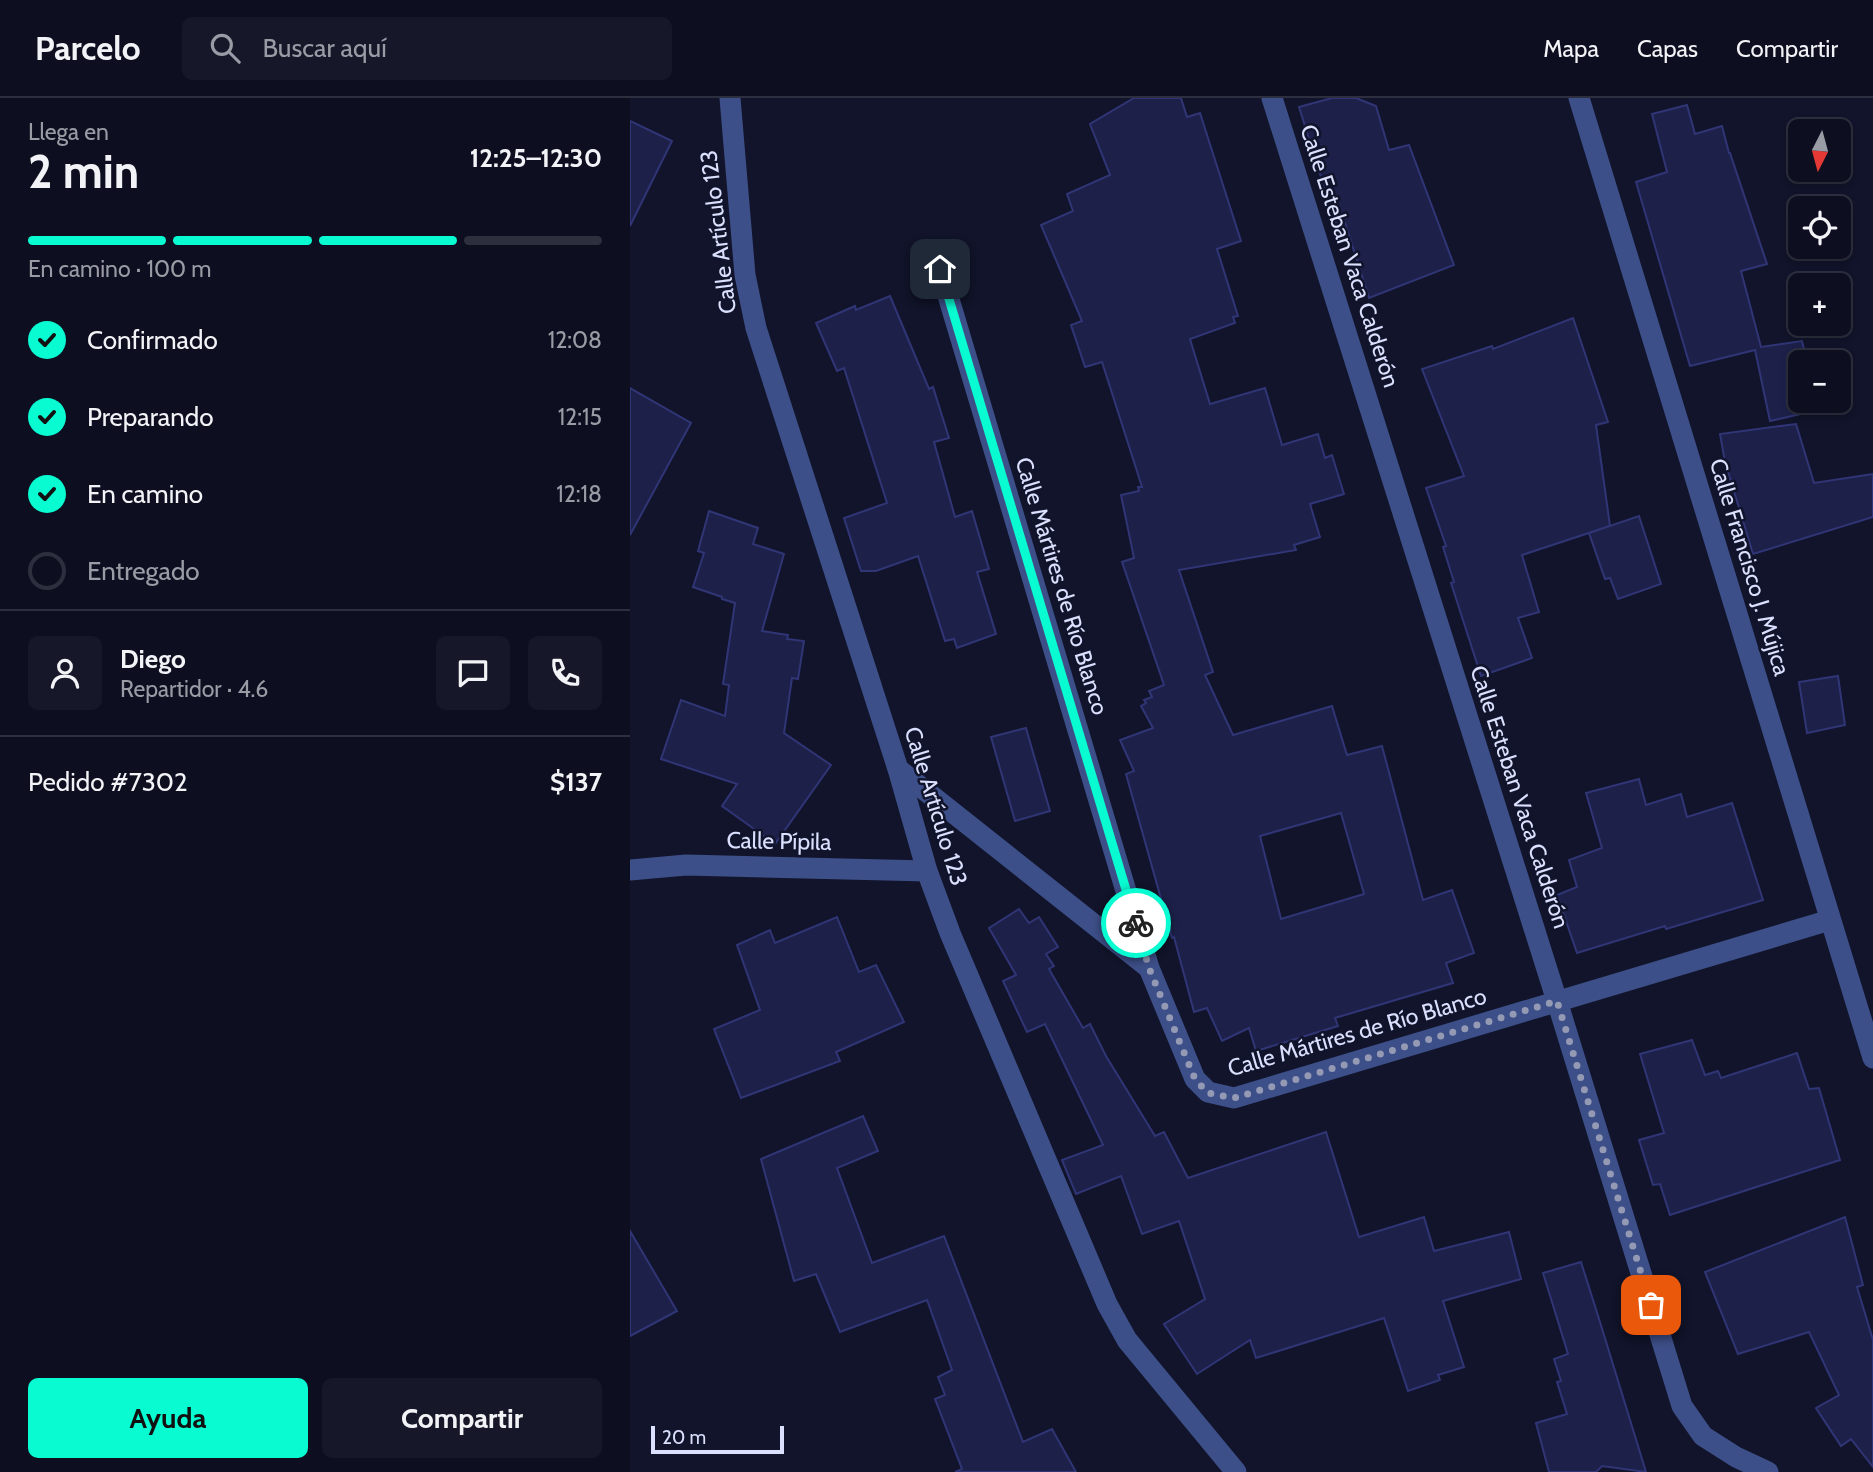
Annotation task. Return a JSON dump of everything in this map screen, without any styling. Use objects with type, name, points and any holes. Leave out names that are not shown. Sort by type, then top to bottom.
[{"type":"street","name":"Calle Artículo 123","points":[[730,98],[745,275],[756,328],[950,933],[1107,1304],[1127,1340],[1236,1472]]},
{"type":"street","name":"Calle Esteban Vaca Calderón","points":[[1272,98],[1682,1406],[1703,1436],[1736,1457],[1768,1472]]},
{"type":"street","name":"Calle Francisco J. Mújica","points":[[1579,98],[1872,1051]]},
{"type":"street","name":"Calle Mártires de Río Blanco","points":[[940,269],[1149,968],[1195,1079],[1208,1093],[1234,1098],[1830,920]]},
{"type":"street","points":[[898,769],[1149,968]]},
{"type":"street","name":"Calle Pípila","points":[[630,870],[686,865],[928,871]]},
{"type":"building","points":[[1134,98],[1181,98],[1187,117],[1200,113],[1241,241],[1217,249],[1238,316],[1233,317],[1235,323],[1190,339],[1210,404],[1265,388],[1282,445],[1318,434],[1325,458],[1332,455],[1344,494],[1310,504],[1320,537],[1294,545],[1296,550],[1179,570],[1213,672],[1205,675],[1233,735],[1332,706],[1347,755],[1382,746],[1423,900],[1452,890],[1474,953],[1446,963],[1453,983],[1335,1018],[1338,1026],[1256,1051],[1249,1028],[1222,1041],[1207,1008],[1194,1012],[1126,774],[1134,771],[1120,740],[1153,728],[1141,706],[1146,703],[1144,700],[1152,697],[1149,691],[1164,685],[1122,562],[1134,558],[1121,495],[1139,491],[1138,487],[1142,487],[1102,362],[1085,367],[1071,325],[1082,321],[1041,225],[1073,211],[1067,194],[1110,175],[1090,124]],"holes":[[[1341,813],[1364,894],[1281,919],[1260,836]]]},
{"type":"building","points":[[1332,98],[1356,98],[1376,106],[1389,150],[1409,145],[1454,265],[1369,298],[1345,223],[1336,225],[1299,107]]},
{"type":"building","points":[[1687,105],[1695,134],[1722,126],[1767,264],[1741,271],[1761,347],[1802,341],[1804,350],[1788,350],[1788,413],[1805,413],[1770,421],[1755,350],[1690,366],[1636,182],[1667,172],[1652,114]]},
{"type":"building","points":[[630,121],[672,141],[630,226]]},
{"type":"building","points":[[890,296],[929,389],[933,387],[949,438],[934,442],[955,517],[972,511],[989,569],[977,572],[996,634],[957,648],[954,639],[945,641],[918,556],[876,571],[861,571],[844,518],[887,503],[844,368],[837,371],[816,323],[855,306],[856,310]]},
{"type":"building","points":[[1573,318],[1608,422],[1596,425],[1610,526],[1522,555],[1539,612],[1518,618],[1532,658],[1481,676],[1451,583],[1454,582],[1443,547],[1446,546],[1426,488],[1464,476],[1422,369],[1492,346],[1493,349]]},
{"type":"building","points":[[630,388],[691,423],[630,535]]},
{"type":"building","points":[[1796,424],[1814,483],[1873,474],[1873,517],[1753,554],[1725,462],[1720,434]]},
{"type":"building","points":[[709,511],[758,528],[753,544],[784,554],[762,631],[788,635],[787,639],[804,641],[798,679],[792,678],[784,733],[831,765],[775,844],[722,806],[737,784],[661,759],[681,700],[725,716],[729,685],[723,684],[735,603],[693,587],[704,553],[698,551]]},
{"type":"building","points":[[1639,516],[1661,584],[1618,599],[1610,578],[1605,579],[1589,533]]},
{"type":"building","points":[[1838,676],[1845,725],[1807,733],[1799,682]]},
{"type":"building","points":[[1026,728],[1050,811],[1015,821],[991,737]]},
{"type":"building","points":[[1639,779],[1646,805],[1681,794],[1687,817],[1732,803],[1763,900],[1577,953],[1557,895],[1577,887],[1569,860],[1602,848],[1586,793]]},
{"type":"building","points":[[1019,909],[1029,923],[1039,917],[1058,947],[1046,954],[1054,966],[1049,969],[1083,1028],[1090,1024],[1106,1056],[1155,1136],[1164,1132],[1188,1178],[1326,1132],[1359,1237],[1424,1217],[1434,1251],[1509,1232],[1521,1279],[1443,1301],[1464,1367],[1438,1375],[1440,1380],[1408,1391],[1384,1318],[1256,1358],[1250,1340],[1197,1374],[1164,1324],[1205,1299],[1179,1221],[1142,1234],[1121,1176],[1076,1194],[1062,1160],[1103,1145],[1045,1024],[1027,1032],[1003,981],[1016,975],[989,928]]},
{"type":"building","points":[[837,917],[859,972],[876,965],[904,1022],[836,1052],[840,1061],[741,1098],[714,1029],[760,1010],[737,945],[770,930],[775,943]]},
{"type":"building","points":[[1692,1040],[1705,1075],[1718,1071],[1721,1078],[1797,1053],[1809,1089],[1819,1088],[1840,1160],[1670,1215],[1660,1184],[1653,1185],[1639,1140],[1664,1133],[1640,1054]]},
{"type":"building","points":[[863,1116],[878,1151],[837,1168],[872,1263],[944,1236],[1023,1442],[1052,1429],[1076,1472],[955,1472],[962,1469],[935,1399],[945,1395],[938,1377],[952,1370],[927,1300],[840,1332],[816,1274],[794,1281],[761,1159]]},
{"type":"building","points":[[1845,1217],[1863,1285],[1857,1287],[1873,1340],[1873,1467],[1851,1439],[1841,1446],[1816,1408],[1839,1395],[1809,1332],[1738,1354],[1705,1272]]},
{"type":"building","points":[[630,1231],[677,1311],[630,1336]]},
{"type":"building","points":[[1581,1262],[1646,1472],[1602,1466],[1596,1472],[1549,1472],[1536,1423],[1567,1414],[1557,1382],[1561,1381],[1554,1359],[1568,1354],[1543,1273]]},
{"type":"way so far","points":[[1136,923],[1149,968],[1195,1079],[1208,1093],[1234,1098],[1557,1001],[1651,1305]]},
{"type":"route","points":[[940,269],[1136,923]]}]
